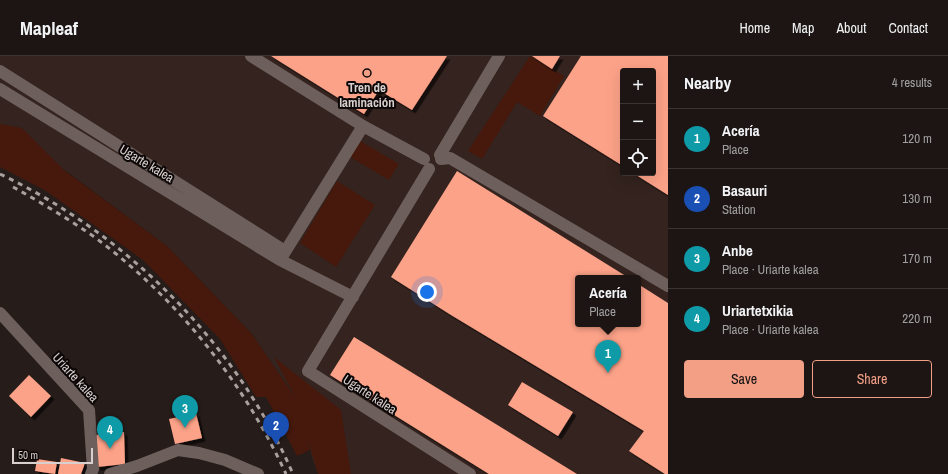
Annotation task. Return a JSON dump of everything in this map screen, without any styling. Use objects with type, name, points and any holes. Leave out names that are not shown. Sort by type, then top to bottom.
[{"type":"street","points":[[251,56],[427,164]]},
{"type":"street","points":[[441,157],[499,56]]},
{"type":"street","points":[[0,71],[282,256],[363,126]]},
{"type":"street","name":"Ugarte kalea","points":[[0,90],[353,297]]},
{"type":"street","points":[[427,164],[425,156],[429,153],[435,152],[441,157],[450,158],[667,283]]},
{"type":"street","name":"Ugarte kalea","points":[[427,164],[353,297],[308,371],[470,474]]},
{"type":"street","name":"Uriarte kalea","points":[[0,313],[89,410],[93,469],[91,474]]},
{"type":"street","points":[[110,474],[137,466],[178,450],[225,460],[258,474]]},
{"type":"shaded area","points":[[0,56],[668,56],[668,474],[318,474],[312,458],[299,403],[251,333],[167,246],[66,171],[0,138]]},
{"type":"shaded area","points":[[530,56],[564,76],[540,116],[517,102],[482,159],[468,151]]},
{"type":"shaded area","points":[[0,124],[22,128],[64,170],[167,246],[251,333],[295,397],[274,357],[341,410],[351,474],[318,474],[308,440],[310,450],[297,456],[266,397],[256,397],[220,339],[143,260],[46,191],[0,167]]},
{"type":"shaded area","points":[[360,141],[399,164],[389,180],[350,157]]},
{"type":"shaded area","points":[[337,181],[375,205],[336,267],[300,243]]},
{"type":"building","name":"Tren de laminación","points":[[271,56],[447,56],[412,110],[379,90],[364,114]]},
{"type":"building","points":[[532,56],[560,56],[552,69]]},
{"type":"building","points":[[581,56],[668,56],[668,195],[638,176],[656,176],[656,68],[620,68],[620,164],[543,116]]},
{"type":"building","points":[[457,171],[624,275],[575,275],[575,327],[641,327],[641,286],[668,303],[668,474],[665,474],[629,451],[644,431],[451,315],[391,277]]},
{"type":"building","points":[[354,337],[577,474],[489,474],[330,375]]},
{"type":"building","points":[[29,375],[51,396],[31,417],[9,396]]},
{"type":"building","points":[[522,382],[573,412],[558,436],[508,405]]},
{"type":"building","points":[[196,413],[202,438],[175,444],[169,419]]},
{"type":"building","points":[[124,432],[125,464],[97,467],[95,435]]},
{"type":"building","points":[[61,458],[85,463],[81,474],[58,474]]},
{"type":"building","points":[[37,459],[57,462],[55,474],[35,471]]},
{"type":"railway","points":[[0,174],[47,199],[92,228],[134,261],[173,298],[209,338],[241,380],[269,426],[293,474]]},
{"type":"railway","points":[[13,187],[53,210],[93,236],[152,286],[179,314],[228,374],[269,440],[286,474]]},
{"type":"place","name":"Tren de laminación","points":[[367,73]]},
{"type":"place","name":"Acería","points":[[608,373]]},
{"type":"place","name":"Anbe","points":[[185,428]]},
{"type":"place","name":"Basauri","points":[[276,445]]},
{"type":"place","name":"Uriartetxikia","points":[[110,449]]}]
